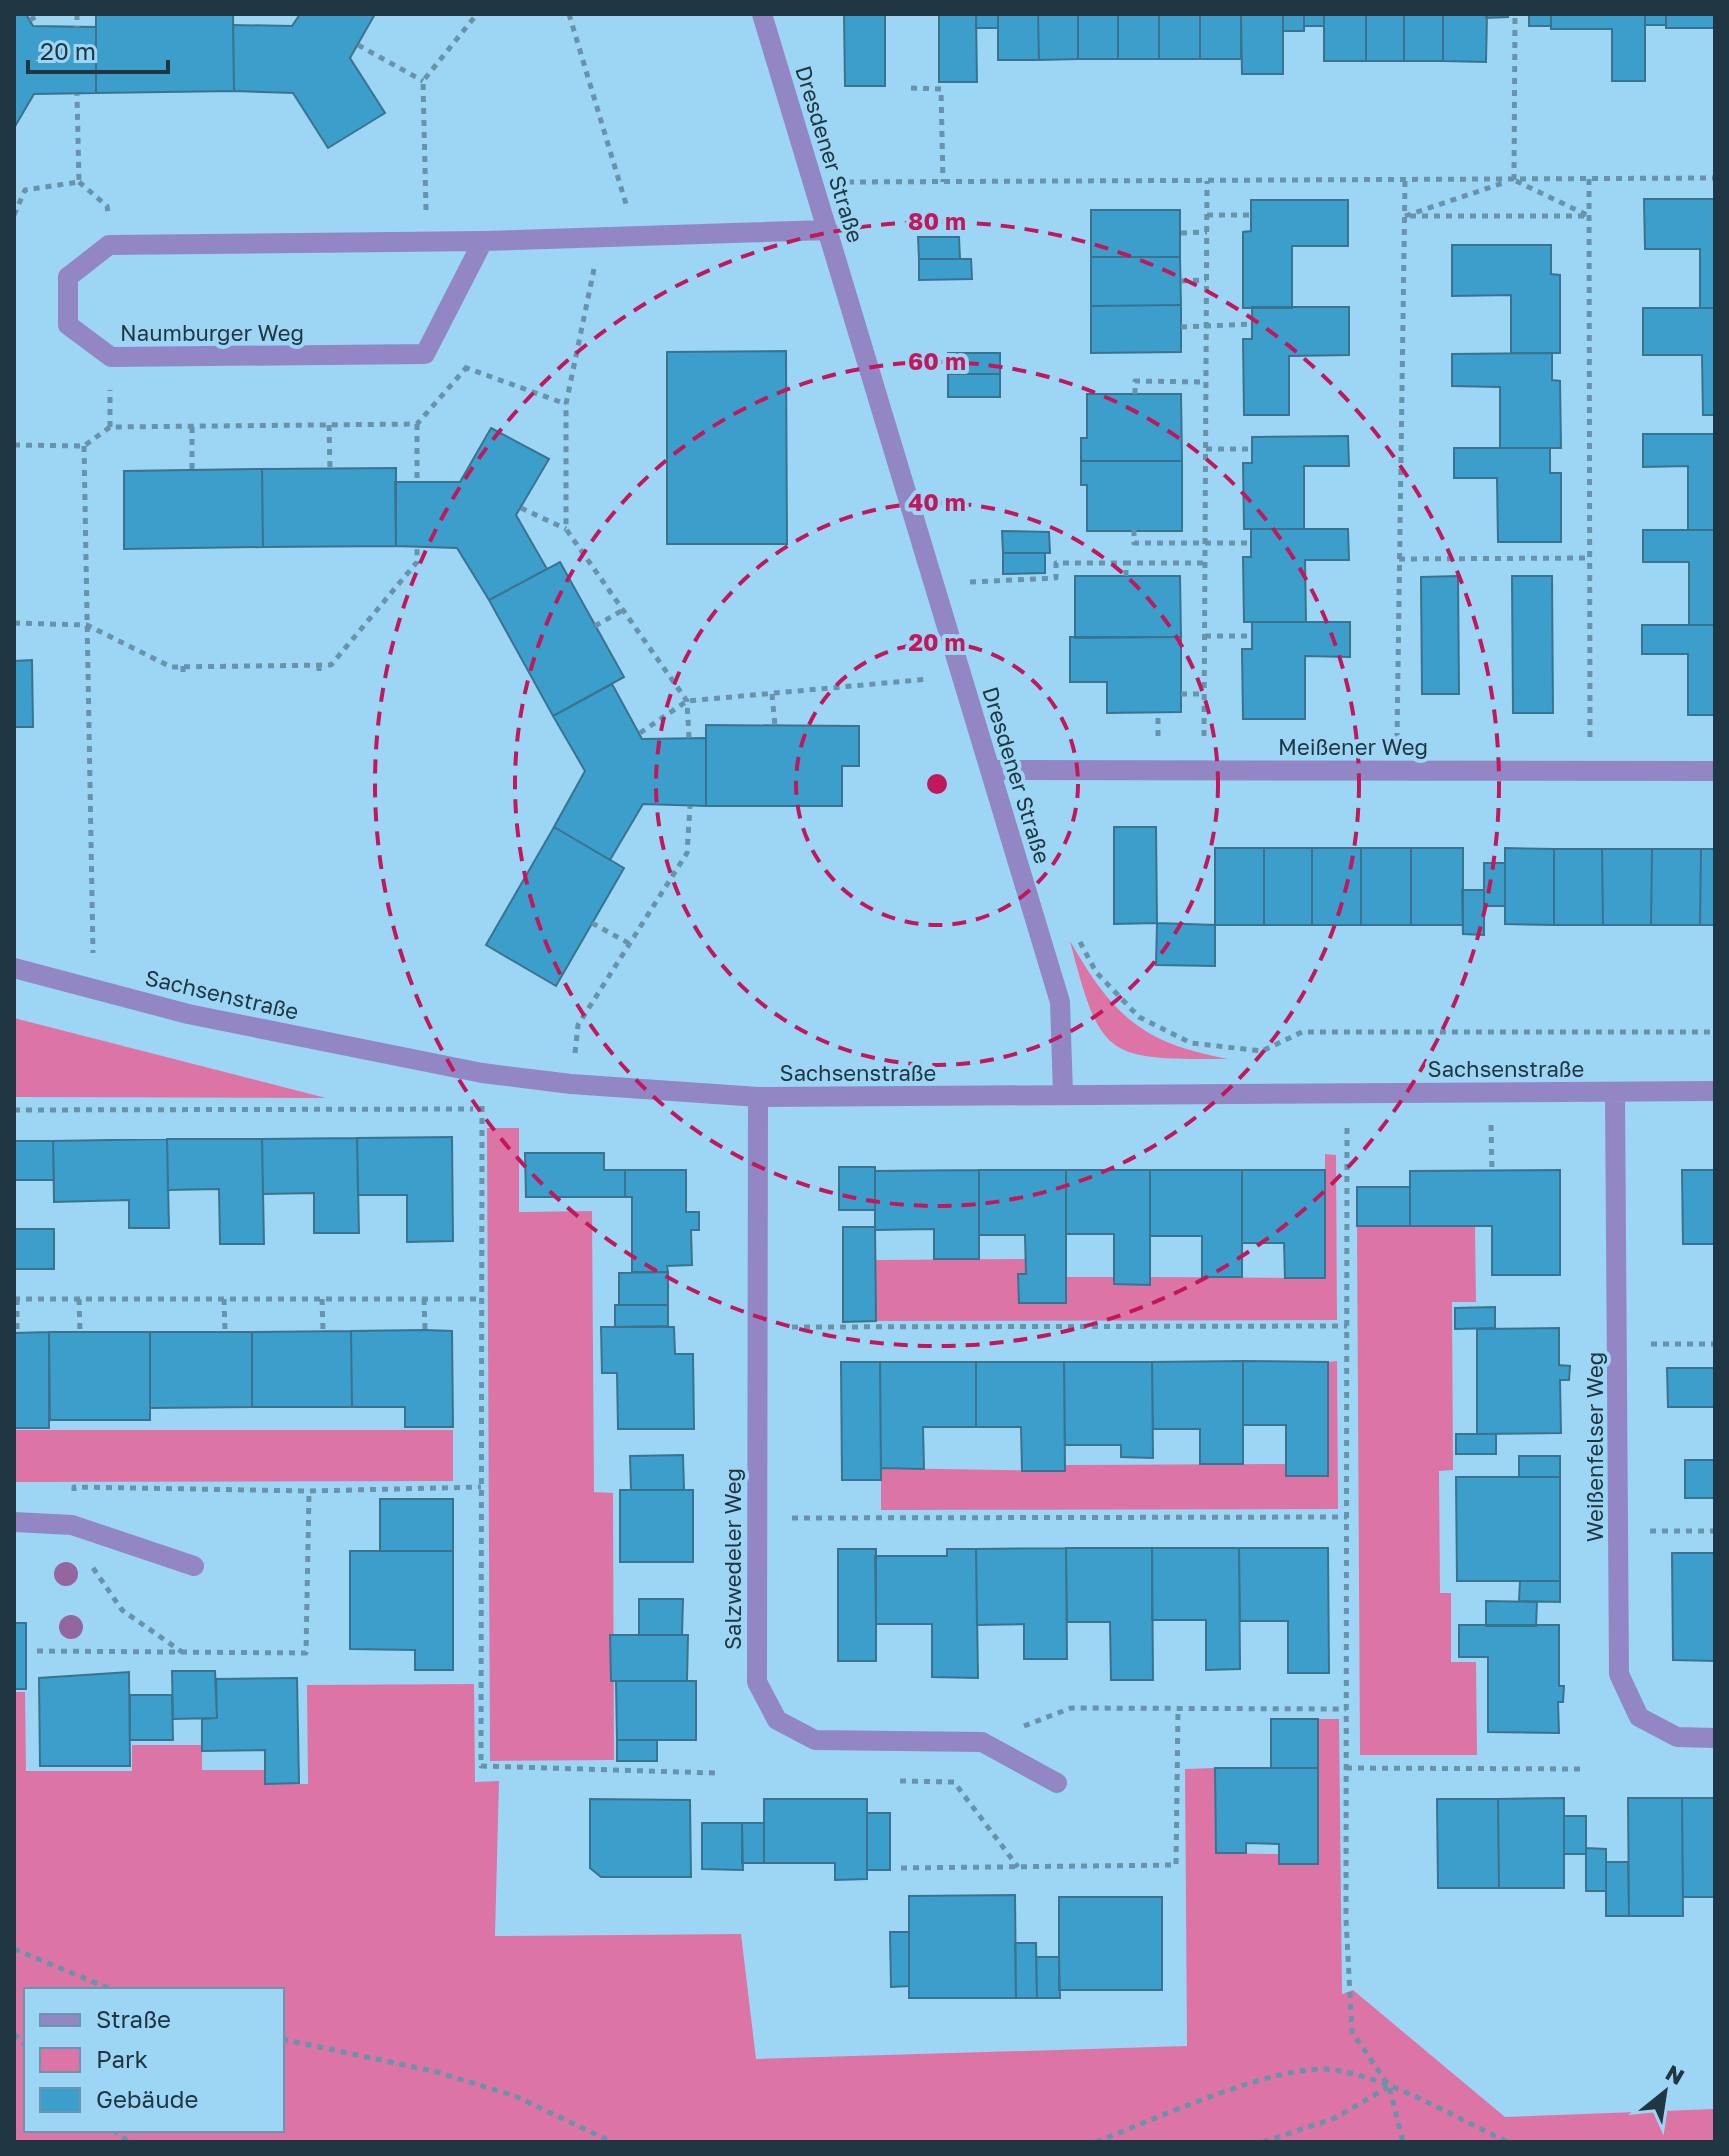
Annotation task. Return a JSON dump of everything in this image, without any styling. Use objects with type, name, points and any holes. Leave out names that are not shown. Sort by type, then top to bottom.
[{"type":"street","name":"Dresdener Straße","points":[[762,14],[938,589],[1060,1002],[1063,1094]]},
{"type":"street","name":"Naumburger Weg","points":[[425,354],[111,357],[68,325],[68,277],[109,245],[483,241],[828,230]]},
{"type":"street","points":[[425,354],[483,241]]},
{"type":"street","name":"Meißener Weg","points":[[991,770],[1715,771]]},
{"type":"street","name":"Sachsenstraße","points":[[14,968],[188,1014],[482,1073],[571,1084],[758,1097],[1715,1091]]},
{"type":"street","name":"Weißenfelser Weg","points":[[1615,1092],[1619,1674],[1639,1717],[1677,1737],[1715,1738]]},
{"type":"street","name":"Salzwedeler Weg","points":[[758,1097],[757,1682],[777,1720],[815,1740],[982,1742],[1057,1783]]},
{"type":"street","points":[[14,1522],[72,1525],[194,1566]]},
{"type":"path","points":[[30,20],[40,14]]},
{"type":"path","points":[[77,14],[77,27]]},
{"type":"path","points":[[427,242],[423,81],[477,14]]},
{"type":"path","points":[[569,14],[635,235]]},
{"type":"path","points":[[1514,180],[1515,14]]},
{"type":"path","points":[[358,45],[423,81]]},
{"type":"path","points":[[911,88],[941,89],[943,182]]},
{"type":"path","points":[[14,215],[25,190],[79,182],[77,94]]},
{"type":"path","points":[[814,183],[1715,178]]},
{"type":"path","points":[[1589,179],[1590,770]]},
{"type":"path","points":[[1397,771],[1405,180]]},
{"type":"path","points":[[1405,216],[1514,180],[1589,216]]},
{"type":"path","points":[[1204,770],[1207,181]]},
{"type":"path","points":[[1207,215],[1251,215]]},
{"type":"path","points":[[1405,216],[1589,216]]},
{"type":"path","points":[[1181,233],[1207,232]]},
{"type":"path","points":[[566,529],[566,404],[601,236]]},
{"type":"path","points":[[1181,281],[1206,280]]},
{"type":"path","points":[[1181,327],[1252,324]]},
{"type":"path","points":[[425,354],[566,404]]},
{"type":"path","points":[[417,482],[417,424],[466,368]]},
{"type":"path","points":[[1135,394],[1135,381],[1206,382]]},
{"type":"path","points":[[14,445],[84,446],[110,427],[417,424]]},
{"type":"path","points":[[329,425],[330,469]]},
{"type":"path","points":[[192,426],[192,470]]},
{"type":"path","points":[[84,446],[93,988]]},
{"type":"path","points":[[1206,449],[1252,449]]},
{"type":"path","points":[[521,508],[566,529],[687,701],[689,739]]},
{"type":"path","points":[[1134,530],[1134,543],[1251,543]]},
{"type":"path","points":[[14,623],[87,625],[171,667],[331,665],[417,562],[417,548]]},
{"type":"path","points":[[1399,559],[1590,558]]},
{"type":"path","points":[[938,589],[977,580],[1056,578],[1056,563],[1205,563]]},
{"type":"path","points":[[1126,563],[1126,576]]},
{"type":"path","points":[[595,626],[623,610]]},
{"type":"path","points":[[1205,636],[1252,636]]},
{"type":"path","points":[[319,665],[319,675]]},
{"type":"path","points":[[183,666],[183,676]]},
{"type":"path","points":[[640,733],[687,701],[962,674]]},
{"type":"path","points":[[772,694],[775,726]]},
{"type":"path","points":[[1181,694],[1204,694]]},
{"type":"path","points":[[1158,713],[1158,731]]},
{"type":"path","points":[[571,1084],[578,1025],[687,853],[690,806]]},
{"type":"path","points":[[592,923],[630,944]]},
{"type":"path","points":[[1039,933],[1077,936],[1096,972],[1139,1017],[1191,1043],[1262,1051],[1302,1032],[1715,1032]]},
{"type":"path","points":[[482,1073],[481,1766],[715,1773]]},
{"type":"path","points":[[1490,1092],[1492,1171]]},
{"type":"path","points":[[1348,1093],[1346,1919],[1352,2032],[1389,2086],[1403,2142]]},
{"type":"path","points":[[14,1110],[482,1109]]},
{"type":"path","points":[[17,1333],[16,1299],[481,1299]]},
{"type":"path","points":[[79,1299],[80,1333]]},
{"type":"path","points":[[224,1299],[225,1332]]},
{"type":"path","points":[[322,1299],[323,1331]]},
{"type":"path","points":[[424,1299],[425,1330]]},
{"type":"path","points":[[756,1327],[1347,1326]]},
{"type":"path","points":[[1618,1343],[1715,1344]]},
{"type":"path","points":[[182,1652],[122,1610],[88,1561],[72,1525],[74,1487],[309,1491],[481,1487]]},
{"type":"path","points":[[37,1651],[306,1653],[309,1491]]},
{"type":"path","points":[[756,1518],[1347,1517]]},
{"type":"path","points":[[1617,1532],[1715,1531]]},
{"type":"path","points":[[982,1742],[1071,1708],[1346,1709]]},
{"type":"path","points":[[901,1868],[1176,1865],[1178,1709]]},
{"type":"path","points":[[1346,1768],[1583,1769]]},
{"type":"path","points":[[900,1781],[954,1782],[1018,1867]]},
{"type":"path","points":[[14,1949],[108,1988]]},
{"type":"path","points":[[284,2039],[437,2072],[515,2096],[612,2142]]},
{"type":"path","points":[[1096,2142],[1280,2073],[1332,2069],[1389,2086],[1508,2142]]},
{"type":"path","points":[[1263,2142],[1335,2118],[1389,2086]]},
{"type":"green space","points":[[1070,941],[1101,989],[1133,1022],[1173,1044],[1228,1059],[1157,1057],[1133,1053],[1115,1045],[1102,1031],[1091,1010]]},
{"type":"green space","points":[[14,1018],[326,1098],[14,1097]]},
{"type":"green space","points":[[487,1128],[519,1128],[519,1212],[592,1211],[594,1492],[613,1493],[614,1760],[490,1761]]},
{"type":"green space","points":[[1325,1154],[1336,1155],[1337,1320],[876,1321],[876,1260],[1025,1259],[1026,1274],[1018,1275],[1019,1303],[1066,1303],[1066,1277],[1114,1277],[1115,1284],[1150,1285],[1150,1277],[1325,1278]]},
{"type":"green space","points":[[1357,1227],[1475,1227],[1476,1302],[1452,1302],[1453,1470],[1439,1471],[1440,1593],[1451,1593],[1451,1662],[1476,1662],[1477,1755],[1360,1755]]},
{"type":"green space","points":[[1337,1361],[1338,1509],[881,1510],[881,1468],[1064,1471],[1065,1465],[1286,1464],[1328,1476],[1328,1362]]},
{"type":"green space","points":[[14,1430],[453,1430],[453,1481],[14,1482]]},
{"type":"green space","points":[[474,1684],[475,1782],[499,1781],[495,1936],[741,1934],[756,2059],[1187,2046],[1185,1769],[1215,1768],[1216,1853],[1279,1854],[1279,1864],[1318,1864],[1318,1719],[1339,1719],[1342,1994],[1353,1990],[1505,2117],[1715,2109],[1715,2142],[14,2142],[14,1692],[25,1692],[26,1771],[132,1771],[132,1745],[202,1745],[202,1770],[264,1770],[265,1784],[308,1784],[307,1685]]},
{"type":"building","points":[[14,14],[26,14],[33,26],[96,27],[96,93],[34,94],[14,128]]},
{"type":"building","points":[[96,14],[233,14],[234,91],[96,93]]},
{"type":"building","points":[[300,14],[375,14],[350,58],[385,113],[328,148],[293,93],[234,91],[233,25],[292,26]]},
{"type":"building","points":[[844,14],[885,14],[885,86],[845,86]]},
{"type":"building","points":[[939,14],[976,14],[977,82],[939,82]]},
{"type":"building","points":[[976,14],[998,14],[998,28],[976,28]]},
{"type":"building","points":[[998,14],[1038,14],[1039,60],[998,60]]},
{"type":"building","points":[[1038,14],[1078,14],[1078,59],[1039,60]]},
{"type":"building","points":[[1078,14],[1118,14],[1118,59],[1078,59]]},
{"type":"building","points":[[1118,14],[1159,14],[1159,59],[1118,59]]},
{"type":"building","points":[[1159,14],[1200,14],[1200,59],[1159,59]]},
{"type":"building","points":[[1200,14],[1241,14],[1241,59],[1200,59]]},
{"type":"building","points":[[1241,14],[1283,14],[1283,74],[1242,74]]},
{"type":"building","points":[[1283,14],[1304,14],[1304,31],[1283,31]]},
{"type":"building","points":[[1304,14],[1324,14],[1324,26],[1304,26]]},
{"type":"building","points":[[1324,14],[1366,14],[1366,61],[1324,61]]},
{"type":"building","points":[[1366,14],[1404,14],[1404,61],[1366,61]]},
{"type":"building","points":[[1404,14],[1443,14],[1443,61],[1404,61]]},
{"type":"building","points":[[1443,14],[1487,14],[1486,62],[1443,61]]},
{"type":"building","points":[[1487,14],[1508,14],[1508,17],[1486,18]]},
{"type":"building","points":[[1529,14],[1551,14],[1551,26],[1529,26]]},
{"type":"building","points":[[1551,14],[1645,14],[1645,81],[1612,81],[1612,29],[1551,29]]},
{"type":"building","points":[[1645,14],[1666,14],[1666,25],[1645,25]]},
{"type":"building","points":[[1666,14],[1715,14],[1715,28],[1666,28]]},
{"type":"building","points":[[1644,199],[1715,199],[1715,308],[1700,308],[1700,249],[1645,249]]},
{"type":"building","points":[[1251,200],[1348,200],[1348,246],[1292,246],[1292,308],[1243,308],[1243,232],[1251,231]]},
{"type":"building","points":[[1091,210],[1180,210],[1180,257],[1091,257]]},
{"type":"building","points":[[918,237],[959,237],[960,259],[919,259]]},
{"type":"building","points":[[1452,245],[1551,245],[1551,274],[1560,275],[1560,353],[1511,353],[1511,295],[1452,296]]},
{"type":"building","points":[[1091,257],[1180,257],[1181,305],[1091,306]]},
{"type":"building","points":[[919,259],[971,259],[972,279],[919,280]]},
{"type":"building","points":[[1181,305],[1181,352],[1091,353],[1091,306]]},
{"type":"building","points":[[1252,307],[1349,307],[1349,355],[1289,356],[1289,415],[1244,415],[1243,339],[1252,339]]},
{"type":"building","points":[[1643,308],[1715,308],[1715,415],[1703,415],[1702,355],[1643,355]]},
{"type":"building","points":[[786,351],[787,544],[667,544],[667,352]]},
{"type":"building","points":[[948,353],[1000,353],[1000,374],[948,374]]},
{"type":"building","points":[[1552,353],[1552,380],[1560,381],[1561,448],[1500,448],[1500,387],[1452,386],[1452,354]]},
{"type":"building","points":[[948,374],[1000,374],[1000,397],[948,397]]},
{"type":"building","points":[[1087,394],[1181,394],[1182,461],[1081,461],[1081,438],[1087,438]]},
{"type":"building","points":[[491,428],[549,459],[516,515],[547,569],[489,600],[457,548],[396,546],[395,482],[460,482]]},
{"type":"building","points":[[1643,434],[1715,434],[1715,530],[1688,530],[1688,466],[1643,467]]},
{"type":"building","points":[[1348,436],[1349,466],[1304,466],[1304,529],[1244,529],[1243,463],[1252,463],[1252,437]]},
{"type":"building","points":[[1454,448],[1550,448],[1550,473],[1561,473],[1561,542],[1498,542],[1497,478],[1454,478]]},
{"type":"building","points":[[1081,461],[1182,461],[1182,531],[1087,531],[1087,485],[1081,485]]},
{"type":"building","points":[[396,468],[396,546],[263,547],[262,469]]},
{"type":"building","points":[[262,469],[263,547],[124,549],[124,471]]},
{"type":"building","points":[[1251,529],[1348,529],[1349,560],[1305,560],[1306,622],[1244,622],[1243,557],[1251,557]]},
{"type":"building","points":[[1643,530],[1715,530],[1715,625],[1689,625],[1689,562],[1643,562]]},
{"type":"building","points":[[1002,531],[1049,532],[1050,553],[1003,553]]},
{"type":"building","points":[[1003,553],[1045,553],[1045,573],[1003,574]]},
{"type":"building","points":[[560,562],[624,677],[553,716],[489,600]]},
{"type":"building","points":[[1075,576],[1180,576],[1181,637],[1075,638]]},
{"type":"building","points":[[1458,576],[1459,694],[1422,694],[1421,577]]},
{"type":"building","points":[[1512,576],[1552,576],[1553,713],[1513,713]]},
{"type":"building","points":[[1252,622],[1350,622],[1350,657],[1305,656],[1305,719],[1243,719],[1242,649],[1252,649]]},
{"type":"building","points":[[1642,625],[1715,625],[1715,715],[1688,715],[1688,654],[1642,654]]},
{"type":"building","points":[[1070,637],[1181,637],[1181,712],[1107,713],[1107,682],[1070,682]]},
{"type":"building","points":[[32,660],[33,727],[14,727],[14,661]]},
{"type":"building","points":[[612,684],[642,739],[706,738],[706,806],[643,804],[610,860],[554,827],[585,771],[553,716]]},
{"type":"building","points":[[706,725],[859,726],[859,766],[842,766],[842,806],[706,806]]},
{"type":"building","points":[[554,827],[624,868],[556,986],[486,945]]},
{"type":"building","points":[[1114,827],[1156,827],[1157,923],[1114,924]]},
{"type":"building","points":[[1215,848],[1264,848],[1264,925],[1215,925]]},
{"type":"building","points":[[1264,848],[1312,848],[1312,925],[1264,925]]},
{"type":"building","points":[[1312,848],[1361,848],[1361,925],[1312,925]]},
{"type":"building","points":[[1361,848],[1411,848],[1411,925],[1361,925]]},
{"type":"building","points":[[1411,848],[1463,848],[1463,925],[1411,925]]},
{"type":"building","points":[[1505,848],[1554,849],[1554,925],[1505,924]]},
{"type":"building","points":[[1554,849],[1602,849],[1603,925],[1554,925]]},
{"type":"building","points":[[1602,849],[1652,849],[1651,925],[1603,925]]},
{"type":"building","points":[[1652,849],[1701,849],[1700,925],[1651,925]]},
{"type":"building","points":[[1701,849],[1715,849],[1715,925],[1700,925]]},
{"type":"building","points":[[1484,863],[1505,863],[1505,906],[1484,906]]},
{"type":"building","points":[[1462,890],[1484,890],[1484,935],[1463,934]]},
{"type":"building","points":[[1157,923],[1215,925],[1215,966],[1156,965]]},
{"type":"building","points":[[452,1137],[453,1241],[407,1242],[407,1195],[358,1195],[357,1138]]},
{"type":"building","points":[[357,1138],[359,1233],[314,1233],[314,1193],[263,1194],[262,1139]]},
{"type":"building","points":[[167,1139],[262,1139],[264,1244],[220,1244],[219,1189],[168,1190]]},
{"type":"building","points":[[167,1139],[169,1228],[129,1228],[129,1200],[54,1202],[53,1141]]},
{"type":"building","points":[[14,1141],[53,1141],[54,1180],[14,1180]]},
{"type":"building","points":[[525,1153],[604,1153],[604,1170],[625,1170],[625,1197],[526,1197]]},
{"type":"building","points":[[839,1167],[875,1167],[875,1210],[839,1210]]},
{"type":"building","points":[[625,1170],[686,1170],[686,1212],[699,1212],[699,1230],[691,1230],[692,1265],[667,1266],[668,1272],[632,1272],[632,1197],[625,1197]]},
{"type":"building","points":[[979,1170],[979,1259],[934,1259],[934,1229],[875,1230],[875,1171]]},
{"type":"building","points":[[979,1170],[1066,1170],[1066,1303],[1019,1303],[1018,1274],[1026,1274],[1025,1235],[979,1235]]},
{"type":"building","points":[[1066,1170],[1150,1170],[1150,1285],[1114,1284],[1114,1234],[1066,1234]]},
{"type":"building","points":[[1150,1170],[1242,1170],[1242,1277],[1202,1277],[1202,1236],[1150,1236]]},
{"type":"building","points":[[1242,1170],[1325,1170],[1325,1278],[1285,1278],[1284,1243],[1242,1243]]},
{"type":"building","points":[[1560,1170],[1560,1275],[1492,1275],[1492,1226],[1410,1226],[1410,1171]]},
{"type":"building","points":[[1682,1170],[1715,1170],[1715,1244],[1683,1244]]},
{"type":"building","points":[[1357,1187],[1410,1187],[1410,1226],[1357,1226]]},
{"type":"building","points":[[843,1227],[875,1227],[876,1321],[843,1322]]},
{"type":"building","points":[[14,1229],[54,1229],[54,1269],[14,1269]]},
{"type":"building","points":[[668,1272],[668,1305],[619,1305],[619,1273]]},
{"type":"building","points":[[615,1305],[668,1305],[668,1326],[615,1327]]},
{"type":"building","points":[[1495,1307],[1495,1328],[1455,1329],[1455,1308]]},
{"type":"building","points":[[601,1327],[674,1327],[675,1354],[693,1354],[694,1429],[618,1429],[617,1373],[602,1373]]},
{"type":"building","points":[[1559,1328],[1559,1365],[1570,1366],[1569,1380],[1560,1380],[1561,1433],[1477,1434],[1477,1329]]},
{"type":"building","points":[[351,1331],[452,1331],[453,1427],[405,1427],[405,1407],[352,1407]]},
{"type":"building","points":[[351,1331],[352,1407],[252,1407],[252,1332]]},
{"type":"building","points":[[49,1332],[49,1428],[14,1428],[14,1333]]},
{"type":"building","points":[[49,1332],[150,1332],[150,1420],[50,1420]]},
{"type":"building","points":[[150,1332],[252,1332],[252,1407],[150,1408]]},
{"type":"building","points":[[1243,1361],[1328,1362],[1328,1476],[1286,1476],[1286,1425],[1243,1425]]},
{"type":"building","points":[[1243,1361],[1243,1464],[1200,1464],[1200,1429],[1153,1429],[1152,1362]]},
{"type":"building","points":[[841,1362],[880,1362],[881,1480],[842,1480]]},
{"type":"building","points":[[880,1362],[976,1362],[976,1427],[923,1427],[924,1469],[881,1468]]},
{"type":"building","points":[[976,1362],[1064,1362],[1065,1471],[1022,1471],[1021,1427],[976,1427]]},
{"type":"building","points":[[1064,1362],[1152,1362],[1153,1458],[1121,1457],[1121,1445],[1065,1445]]},
{"type":"building","points":[[1667,1368],[1715,1368],[1715,1407],[1668,1407]]},
{"type":"building","points":[[1456,1434],[1496,1434],[1496,1454],[1456,1454]]},
{"type":"building","points":[[683,1455],[684,1490],[631,1490],[630,1456]]},
{"type":"building","points":[[1519,1456],[1560,1456],[1560,1477],[1519,1477]]},
{"type":"building","points":[[1685,1460],[1715,1460],[1715,1498],[1685,1498]]},
{"type":"building","points":[[1456,1477],[1560,1477],[1560,1581],[1457,1581]]},
{"type":"building","points":[[620,1490],[693,1490],[693,1562],[620,1562]]},
{"type":"building","points":[[380,1499],[453,1499],[453,1551],[380,1551]]},
{"type":"building","points":[[1066,1548],[1067,1659],[1024,1659],[1024,1624],[977,1625],[976,1549]]},
{"type":"building","points":[[1066,1548],[1152,1548],[1153,1680],[1111,1680],[1110,1622],[1067,1622]]},
{"type":"building","points":[[1152,1548],[1239,1548],[1240,1669],[1206,1670],[1206,1620],[1152,1620]]},
{"type":"building","points":[[1239,1548],[1328,1548],[1329,1673],[1288,1673],[1288,1621],[1240,1621]]},
{"type":"building","points":[[838,1549],[876,1549],[876,1661],[838,1661]]},
{"type":"building","points":[[947,1549],[976,1549],[978,1678],[932,1677],[932,1624],[876,1624],[875,1556],[947,1556]]},
{"type":"building","points":[[350,1551],[453,1551],[453,1670],[415,1670],[415,1650],[350,1649]]},
{"type":"building","points":[[1672,1553],[1715,1553],[1715,1661],[1673,1660]]},
{"type":"building","points":[[1520,1581],[1560,1581],[1560,1602],[1519,1601]]},
{"type":"building","points":[[639,1599],[683,1599],[682,1635],[639,1635]]},
{"type":"building","points":[[1486,1601],[1537,1602],[1536,1626],[1486,1626]]},
{"type":"building","points":[[14,1623],[26,1623],[26,1689],[14,1689]]},
{"type":"building","points":[[1459,1625],[1559,1625],[1559,1686],[1564,1686],[1563,1702],[1558,1702],[1559,1733],[1488,1732],[1488,1657],[1459,1657]]},
{"type":"building","points":[[610,1635],[688,1635],[687,1681],[611,1681]]},
{"type":"building","points":[[172,1671],[215,1671],[217,1718],[173,1719]]},
{"type":"building","points":[[129,1672],[130,1766],[40,1766],[39,1678]]},
{"type":"building","points":[[297,1678],[299,1783],[265,1784],[265,1750],[202,1751],[202,1719],[217,1718],[216,1679]]},
{"type":"building","points":[[616,1681],[696,1681],[696,1740],[617,1740]]},
{"type":"building","points":[[130,1695],[172,1695],[173,1740],[130,1740]]},
{"type":"building","points":[[1271,1719],[1318,1719],[1318,1768],[1271,1768]]},
{"type":"building","points":[[617,1740],[657,1740],[657,1761],[617,1761]]},
{"type":"building","points":[[1215,1768],[1318,1768],[1318,1864],[1279,1864],[1279,1844],[1246,1843],[1246,1853],[1216,1853]]},
{"type":"building","points":[[1564,1798],[1564,1888],[1499,1888],[1498,1799]]},
{"type":"building","points":[[1628,1798],[1682,1798],[1683,1916],[1629,1916]]},
{"type":"building","points":[[1682,1798],[1715,1798],[1715,1897],[1683,1897]]},
{"type":"building","points":[[590,1799],[690,1800],[691,1877],[601,1877],[590,1868]]},
{"type":"building","points":[[764,1799],[867,1799],[867,1879],[835,1880],[835,1863],[764,1863]]},
{"type":"building","points":[[1437,1799],[1498,1799],[1499,1888],[1438,1888]]},
{"type":"building","points":[[867,1813],[890,1813],[890,1870],[867,1870]]},
{"type":"building","points":[[1564,1816],[1586,1816],[1586,1854],[1564,1854]]},
{"type":"building","points":[[702,1823],[742,1823],[743,1870],[702,1869]]},
{"type":"building","points":[[742,1823],[764,1823],[764,1863],[742,1863]]},
{"type":"building","points":[[1586,1848],[1606,1849],[1606,1891],[1586,1891]]},
{"type":"building","points":[[1606,1862],[1628,1862],[1629,1916],[1606,1916]]},
{"type":"building","points":[[1015,1895],[1016,1998],[909,1998],[909,1896]]},
{"type":"building","points":[[1059,1897],[1162,1897],[1162,1990],[1059,1990]]},
{"type":"building","points":[[890,1932],[909,1932],[909,1986],[891,1987]]},
{"type":"building","points":[[1015,1943],[1036,1943],[1037,1998],[1016,1998]]},
{"type":"building","points":[[1036,1957],[1059,1957],[1060,1998],[1037,1998]]}]
